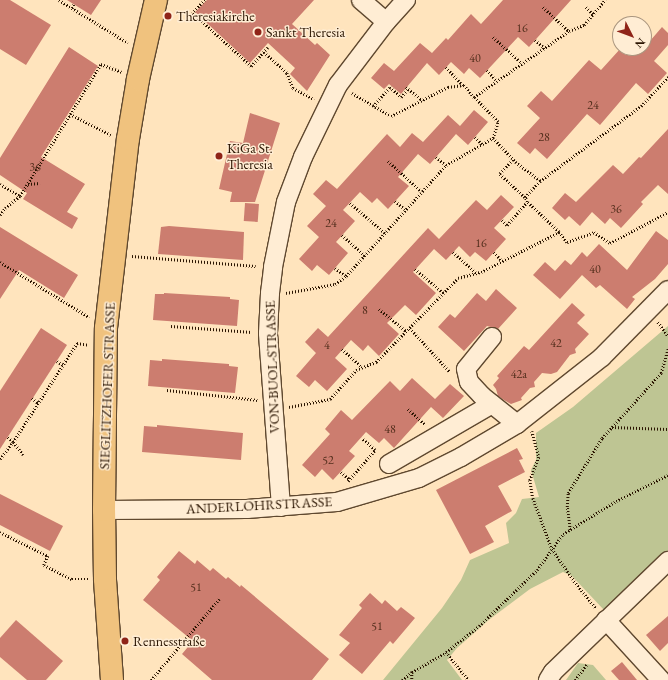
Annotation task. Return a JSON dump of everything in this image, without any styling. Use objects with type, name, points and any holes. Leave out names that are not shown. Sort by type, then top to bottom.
[{"type":"main road","name":"SIEGLITZHOFER STRASSE","points":[[112,680],[105,579],[104,510],[106,338],[128,139],[138,79],[156,0]]},
{"type":"street","points":[[361,0],[386,22]]},
{"type":"street","name":"VON-BUOL-STRASSE","points":[[281,507],[272,405],[268,333],[273,268],[286,202],[293,179],[327,105],[338,85],[386,22],[406,0]]},
{"type":"street","name":"ANDERLOHRSTRASSE","points":[[104,510],[281,507],[338,502],[420,478],[461,458],[523,420],[602,357],[668,290]]},
{"type":"street","points":[[492,337],[466,369],[468,382],[492,404],[523,420]]},
{"type":"street","points":[[390,464],[492,404]]},
{"type":"street","points":[[548,680],[553,672],[668,560]]},
{"type":"street","points":[[606,620],[661,680]]},
{"type":"path","points":[[59,0],[144,53]]},
{"type":"path","points":[[205,0],[193,13],[251,66],[268,47]]},
{"type":"path","points":[[474,97],[569,31],[584,25],[605,0]]},
{"type":"path","points":[[72,8],[74,4]]},
{"type":"path","points":[[543,7],[569,31]]},
{"type":"path","points":[[586,7],[593,14]]},
{"type":"path","points":[[493,37],[522,63]]},
{"type":"path","points":[[535,40],[545,48]]},
{"type":"path","points":[[264,52],[287,73],[293,88],[327,105]]},
{"type":"path","points":[[0,215],[5,208],[20,196],[102,64],[138,79]]},
{"type":"path","points":[[286,293],[335,284],[346,276],[420,191],[446,164],[493,138],[498,122],[446,67]]},
{"type":"path","points":[[487,70],[497,80]]},
{"type":"path","points":[[525,197],[540,182],[641,106],[668,77]]},
{"type":"path","points":[[338,85],[391,116],[448,87],[464,85]]},
{"type":"path","points":[[373,106],[390,87],[401,97],[407,88],[422,100]]},
{"type":"path","points":[[70,114],[116,138],[128,139]]},
{"type":"path","points":[[475,137],[482,144]]},
{"type":"path","points":[[493,138],[513,160],[540,182]]},
{"type":"path","points":[[436,157],[446,164]]},
{"type":"path","points":[[513,160],[500,174],[525,197],[527,202],[559,232],[567,242],[594,232],[610,243],[668,212]]},
{"type":"path","points":[[388,161],[420,191]]},
{"type":"path","points":[[27,184],[40,183]]},
{"type":"path","points":[[0,184],[20,196]]},
{"type":"path","points":[[396,201],[405,209]]},
{"type":"path","points":[[502,220],[506,225],[527,202]]},
{"type":"path","points":[[350,203],[385,233]]},
{"type":"path","points":[[167,390],[272,405],[330,399],[356,370],[376,362],[458,278],[476,273],[559,232]]},
{"type":"path","points":[[342,235],[365,256]]},
{"type":"path","points":[[453,252],[476,273]]},
{"type":"path","points":[[494,252],[502,261]]},
{"type":"path","points":[[115,254],[273,268]]},
{"type":"path","points":[[0,262],[106,338]]},
{"type":"path","points":[[335,268],[346,276]]},
{"type":"path","points":[[416,269],[444,293]]},
{"type":"path","points":[[379,309],[406,331]]},
{"type":"path","points":[[171,326],[268,333]]},
{"type":"path","points":[[410,328],[452,374]]},
{"type":"path","points":[[0,459],[13,442],[77,343],[106,338]]},
{"type":"path","points":[[570,530],[567,507],[568,493],[602,438],[661,373],[668,348]]},
{"type":"path","points":[[342,349],[362,367]]},
{"type":"path","points":[[56,361],[63,365]]},
{"type":"path","points":[[32,398],[38,403]]},
{"type":"path","points":[[408,409],[438,436]]},
{"type":"path","points":[[523,420],[539,458],[530,480],[533,498],[552,549],[574,581],[606,620]]},
{"type":"path","points":[[612,427],[668,429]]},
{"type":"path","points":[[7,437],[23,455]]},
{"type":"path","points":[[346,499],[346,484],[375,450],[361,438]]},
{"type":"path","points":[[341,472],[349,480]]},
{"type":"path","points":[[402,680],[412,672],[446,652],[501,606],[537,570],[563,534],[616,501],[668,475]]},
{"type":"path","points":[[0,532],[48,556],[44,565],[72,579],[105,579]]},
{"type":"path","points":[[151,680],[219,600]]},
{"type":"path","points":[[446,652],[469,680]]},
{"type":"path","points":[[412,672],[412,680]]},
{"type":"green space","points":[[668,326],[668,550],[604,610],[572,576],[563,572],[530,589],[490,619],[457,648],[447,660],[462,680],[383,680],[442,608],[461,580],[470,560],[509,543],[506,523],[516,513],[522,499],[539,497],[531,470],[536,460],[536,433],[573,407]]},
{"type":"green space","points":[[578,663],[593,665],[606,680],[566,680]]},
{"type":"building","points":[[0,0],[10,0],[51,25],[26,65],[0,49]]},
{"type":"building","points":[[67,0],[101,0],[91,15]]},
{"type":"building","name":"Sankt Theresia","points":[[207,0],[314,0],[292,24],[315,45],[317,43],[330,55],[307,91],[290,74],[295,68],[268,43],[250,63],[195,12]]},
{"type":"building","points":[[503,0],[571,0],[529,47],[518,37],[480,78],[469,68],[464,74],[451,62],[439,75],[427,63],[401,94],[389,84],[384,89],[371,78],[384,63],[394,71],[420,43],[432,53],[446,38],[448,40],[471,14],[481,24]]},
{"type":"building","points":[[662,27],[668,33],[668,45],[654,61],[667,73],[648,94],[636,83],[600,125],[587,114],[547,159],[535,148],[530,154],[517,143],[540,118],[527,106],[541,91],[552,101],[589,60],[601,70],[614,56],[652,56],[652,39]]},
{"type":"building","points":[[69,47],[98,66],[41,157],[85,184],[67,212],[78,218],[72,229],[23,199],[27,193],[0,175],[0,158]]},
{"type":"building","points":[[474,110],[488,122],[468,145],[456,134],[430,164],[418,154],[398,177],[409,186],[388,209],[377,198],[372,203],[360,192],[343,210],[355,221],[336,242],[348,253],[329,275],[317,265],[312,271],[299,259],[319,237],[307,226],[326,206],[313,194],[326,180],[337,189],[387,134],[400,147],[412,133],[423,142],[448,115],[460,126]]},
{"type":"building","points":[[250,113],[280,123],[255,202],[230,202],[232,192],[219,189],[230,141],[243,143]]},
{"type":"building","points":[[668,129],[668,194],[658,185],[641,202],[643,204],[621,228],[610,218],[605,224],[592,212],[580,226],[569,216],[565,220],[552,208],[565,193],[576,202],[613,165],[623,174],[639,157],[641,158]]},
{"type":"building","points":[[501,195],[514,207],[494,228],[506,239],[486,261],[475,252],[470,257],[459,246],[446,260],[434,249],[413,272],[436,293],[416,315],[405,305],[387,323],[399,334],[379,356],[368,345],[363,351],[351,340],[335,358],[347,369],[327,391],[315,380],[309,387],[296,376],[316,353],[305,342],[318,328],[328,337],[428,228],[439,239],[476,200],[487,210]]},
{"type":"building","points":[[245,203],[259,204],[258,222],[244,221]]},
{"type":"building","points":[[169,226],[244,232],[243,260],[158,254],[161,227]]},
{"type":"building","points":[[0,227],[78,275],[64,298],[19,270],[0,299]]},
{"type":"building","points":[[656,231],[668,240],[668,264],[655,279],[632,297],[635,299],[627,309],[600,285],[596,288],[582,275],[560,299],[533,275],[545,262],[555,271],[565,260],[571,265],[582,252],[587,257],[599,244],[627,270]]},
{"type":"building","points":[[496,289],[517,308],[498,329],[487,326],[464,351],[438,327],[450,314],[455,318],[477,293],[486,301]]},
{"type":"building","points":[[164,293],[230,297],[230,299],[239,300],[237,326],[153,320],[155,294]]},
{"type":"building","points":[[572,303],[585,315],[577,323],[589,334],[575,349],[576,353],[570,355],[557,372],[551,374],[542,373],[534,382],[535,387],[530,388],[521,398],[522,400],[511,404],[498,396],[493,385],[499,378],[497,376],[524,346],[529,350]]},
{"type":"building","points":[[41,328],[67,345],[0,449],[0,391]]},
{"type":"building","points":[[162,359],[229,364],[229,366],[238,367],[235,393],[148,386],[150,360],[162,361]]},
{"type":"building","points":[[412,378],[435,399],[450,384],[464,396],[443,418],[431,407],[394,448],[384,438],[379,443],[366,432],[349,451],[355,456],[333,480],[322,469],[315,477],[302,465],[330,434],[325,429],[341,410],[352,420],[390,381],[400,391]]},
{"type":"building","points":[[157,425],[243,433],[241,460],[142,452],[144,426],[157,427]]},
{"type":"building","points":[[517,448],[523,459],[519,460],[525,472],[498,486],[512,511],[485,526],[494,542],[470,554],[436,490]]},
{"type":"building","points":[[0,494],[63,526],[50,551],[0,525]]},
{"type":"building","points":[[179,551],[195,564],[197,560],[210,571],[213,568],[226,579],[228,577],[240,587],[241,585],[329,659],[312,680],[212,680],[182,654],[193,641],[143,600],[160,580],[157,577]]},
{"type":"building","points":[[370,593],[382,604],[385,600],[397,611],[401,607],[415,618],[393,644],[390,641],[362,674],[339,655],[350,643],[339,635],[362,608],[359,605]]},
{"type":"building","points":[[668,616],[668,643],[660,651],[646,635]]},
{"type":"building","points":[[16,620],[63,661],[46,680],[27,680],[0,657],[0,638]]},
{"type":"building","points":[[622,662],[637,680],[619,680],[611,671]]},
{"type":"place","name":"Theresiakirche","points":[[168,16]]},
{"type":"place","name":"Sankt Theresia","points":[[258,32]]},
{"type":"place","name":"KiGa St. Theresia","points":[[219,156]]},
{"type":"place","name":"Rennesstraße","points":[[125,641]]}]
